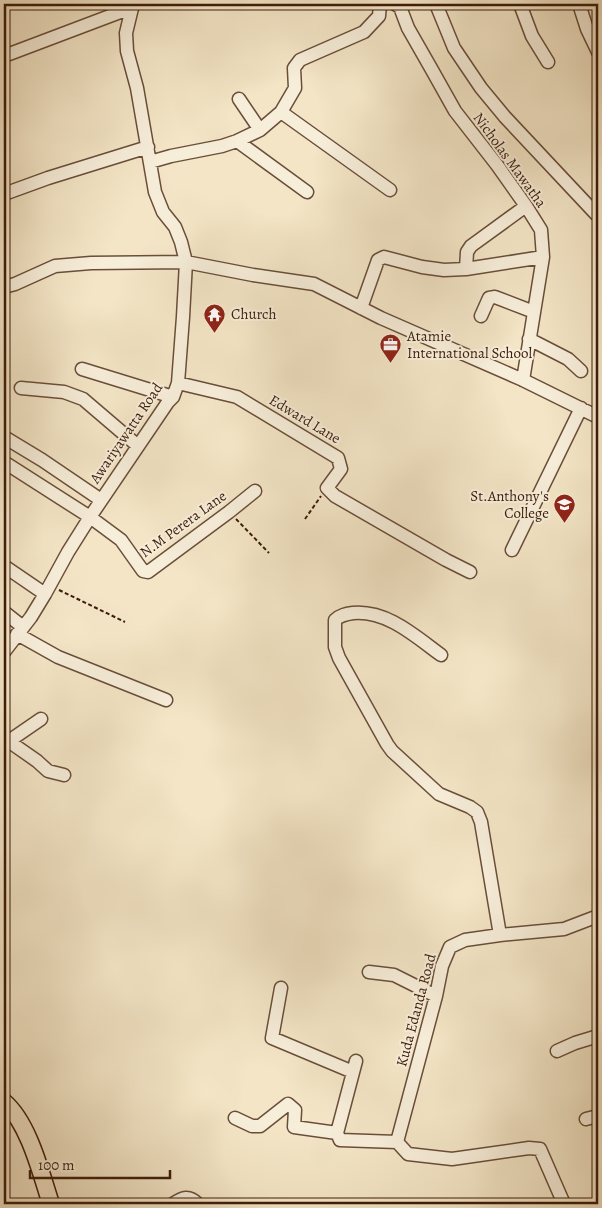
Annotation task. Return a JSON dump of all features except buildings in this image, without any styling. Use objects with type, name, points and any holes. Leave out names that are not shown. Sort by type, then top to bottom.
[{"type":"main road","points":[[4,1102],[17,1116],[30,1143],[51,1204]]},
{"type":"street","points":[[150,162],[222,146],[238,141],[260,130],[281,112],[295,88],[294,68],[300,60],[364,32],[379,16],[384,4]]},
{"type":"street","name":"Nicholas Mawatha","points":[[395,4],[400,7],[408,28],[455,112],[497,165],[526,206],[540,230],[543,257],[522,380]]},
{"type":"street","points":[[436,4],[454,48],[481,88],[505,117],[596,214]]},
{"type":"street","points":[[520,4],[532,36],[548,62]]},
{"type":"street","points":[[579,4],[587,29],[598,52]]},
{"type":"street","points":[[4,56],[132,6]]},
{"type":"street","name":"Awariyawatta Road","points":[[4,652],[47,590],[90,516],[168,402],[174,397],[178,383],[186,262],[181,242],[174,227],[163,212],[155,192],[137,88],[127,51],[126,33],[132,6]]},
{"type":"street","points":[[239,99],[260,130]]},
{"type":"street","points":[[281,112],[390,190]]},
{"type":"street","points":[[238,141],[307,192]]},
{"type":"street","points":[[4,194],[48,178],[148,147]]},
{"type":"street","points":[[466,269],[467,252],[471,246],[526,206]]},
{"type":"street","points":[[361,308],[378,260],[384,257],[422,267],[444,270],[466,269],[543,257]]},
{"type":"street","points":[[4,287],[55,266],[91,263],[186,262],[314,284],[381,318],[522,380],[598,417]]},
{"type":"street","points":[[481,316],[489,298],[496,297],[534,312]]},
{"type":"street","points":[[529,339],[568,359],[581,372]]},
{"type":"street","points":[[82,370],[174,397]]},
{"type":"street","name":"Edward Lane","points":[[178,383],[237,397],[338,458],[341,469],[327,488]]},
{"type":"street","points":[[21,388],[64,392],[83,399],[138,446]]},
{"type":"street","points":[[512,550],[580,408]]},
{"type":"street","points":[[4,437],[101,500]]},
{"type":"street","points":[[4,462],[90,516]]},
{"type":"street","points":[[327,488],[335,496],[470,572]]},
{"type":"street","name":"N.M Perera Lane","points":[[90,516],[121,540],[143,571],[148,572],[229,512],[255,490]]},
{"type":"street","points":[[4,566],[47,590]]},
{"type":"street","points":[[4,612],[20,631],[58,657],[166,700]]},
{"type":"street","points":[[441,655],[403,627],[385,618],[356,613],[339,616],[335,620],[336,652],[392,751],[440,794],[477,812],[481,822],[500,935]]},
{"type":"street","points":[[41,719],[6,740],[37,761],[48,771],[64,775]]},
{"type":"street","name":"Kuda Edanda Road","points":[[398,1142],[442,966],[450,947],[465,940],[564,929],[598,916]]},
{"type":"street","points":[[369,972],[394,975],[436,996]]},
{"type":"street","points":[[281,988],[272,1038],[354,1067],[337,1133],[340,1140],[398,1142],[408,1154],[452,1159],[529,1148],[540,1150],[564,1204]]},
{"type":"street","points":[[557,1051],[598,1036]]},
{"type":"street","points":[[235,1118],[252,1126],[260,1126],[288,1104],[295,1110],[294,1127],[337,1133]]},
{"type":"street","points":[[173,1204],[188,1198],[198,1204]]},
{"type":"path","points":[[305,519],[327,488]]},
{"type":"path","points":[[229,512],[269,553]]},
{"type":"path","points":[[47,590],[124,622]]},
{"type":"place","name":"Church","points":[[215,333]]},
{"type":"place","name":"Atamie International School","points":[[391,364]]},
{"type":"place","name":"St.Anthony's College","points":[[565,524]]}]
